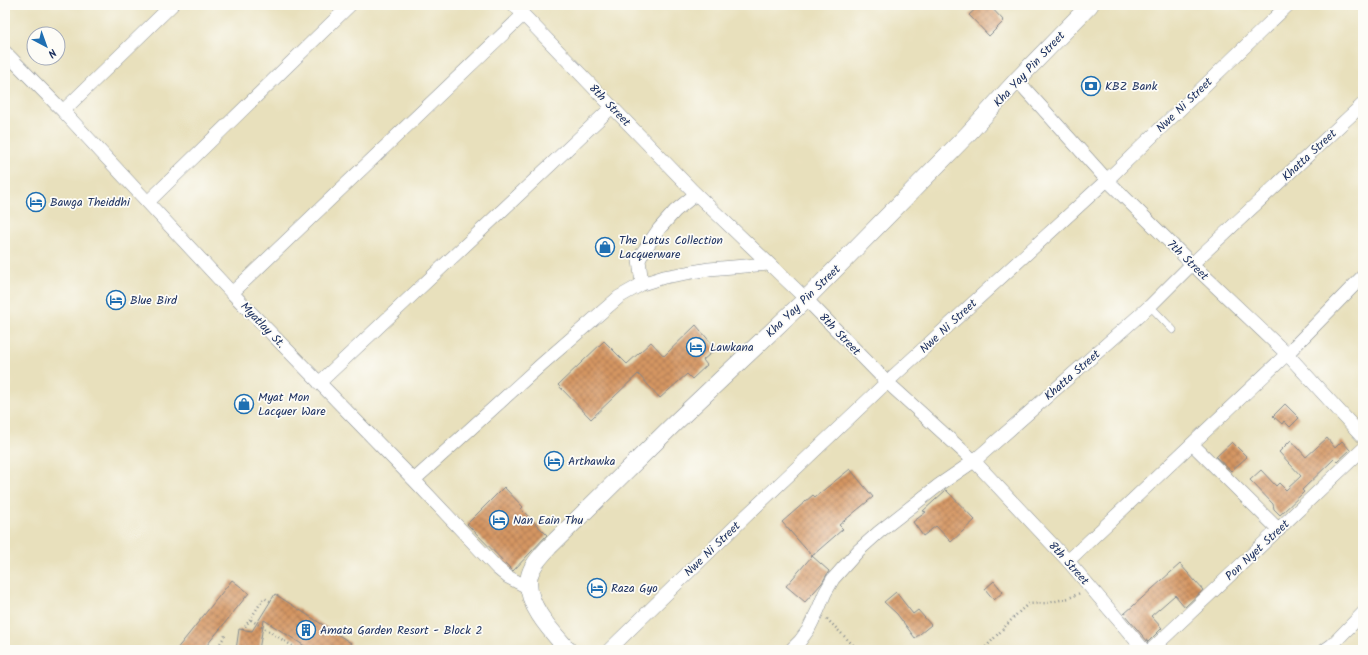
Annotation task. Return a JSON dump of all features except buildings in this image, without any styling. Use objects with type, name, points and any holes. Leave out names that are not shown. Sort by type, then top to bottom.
[{"type":"street","points":[[63,111],[172,5]]},
{"type":"street","points":[[148,202],[350,5]]},
{"type":"street","name":"8th Street","points":[[514,5],[696,194],[806,299],[887,382],[974,461],[1068,561],[1144,650]]},
{"type":"street","name":"Kha Yay Pin Street","points":[[529,588],[529,578],[534,566],[549,547],[677,421],[806,299],[967,135],[1017,80],[1090,5]]},
{"type":"street","name":"Nwe Ni Street","points":[[609,650],[746,516],[887,382],[1107,180],[1288,5]]},
{"type":"street","points":[[232,293],[523,15]]},
{"type":"street","name":"Myatlay St.","points":[[5,52],[63,111],[232,293],[414,480],[497,568],[508,577],[529,588]]},
{"type":"street","name":"7th Street","points":[[1017,80],[1107,180],[1192,264],[1287,354],[1363,437]]},
{"type":"street","name":"Khatta Street","points":[[791,650],[808,630],[818,610],[824,592],[833,579],[859,550],[879,532],[939,485],[974,461],[1150,306],[1192,264],[1363,104]]},
{"type":"street","points":[[319,382],[612,107]]},
{"type":"street","points":[[642,284],[640,260],[643,252],[659,229],[675,211],[696,194]]},
{"type":"street","points":[[414,480],[542,364],[619,297],[642,284],[664,277],[709,269],[769,264]]},
{"type":"street","points":[[1068,561],[1287,354],[1363,276]]},
{"type":"street","points":[[1192,444],[1279,530]]},
{"type":"street","name":"Pon Nyet Street","points":[[1151,650],[1363,449]]},
{"type":"street","points":[[529,588],[531,596],[543,620],[568,650]]},
{"type":"street","points":[[1325,650],[1332,645],[1363,613]]},
{"type":"lane","points":[[1150,306],[1173,330]]},
{"type":"path","points":[[983,650],[1028,604],[1047,603],[1069,598],[1091,587]]},
{"type":"path","points":[[243,630],[264,598],[270,601]]},
{"type":"path","points":[[818,610],[858,650]]},
{"type":"path","points":[[250,620],[299,650]]},
{"type":"path","points":[[216,650],[226,634]]},
{"type":"place","name":"KBZ Bank","points":[[1091,86]]},
{"type":"place","name":"Bawga Theiddhi","points":[[36,202]]},
{"type":"place","name":"The Lotus Collection Lacquerware","points":[[605,247]]},
{"type":"place","name":"Blue Bird","points":[[116,300]]},
{"type":"place","name":"Lawkana","points":[[696,347]]},
{"type":"place","name":"Myat Mon Lacquer Ware","points":[[244,404]]},
{"type":"place","name":"Arthawka","points":[[554,461]]},
{"type":"place","name":"Nan Eain Thu","points":[[499,520]]},
{"type":"place","name":"Raza Gyo","points":[[597,588]]},
{"type":"place","name":"Amata Garden Resort - Block 2","points":[[306,630]]}]
